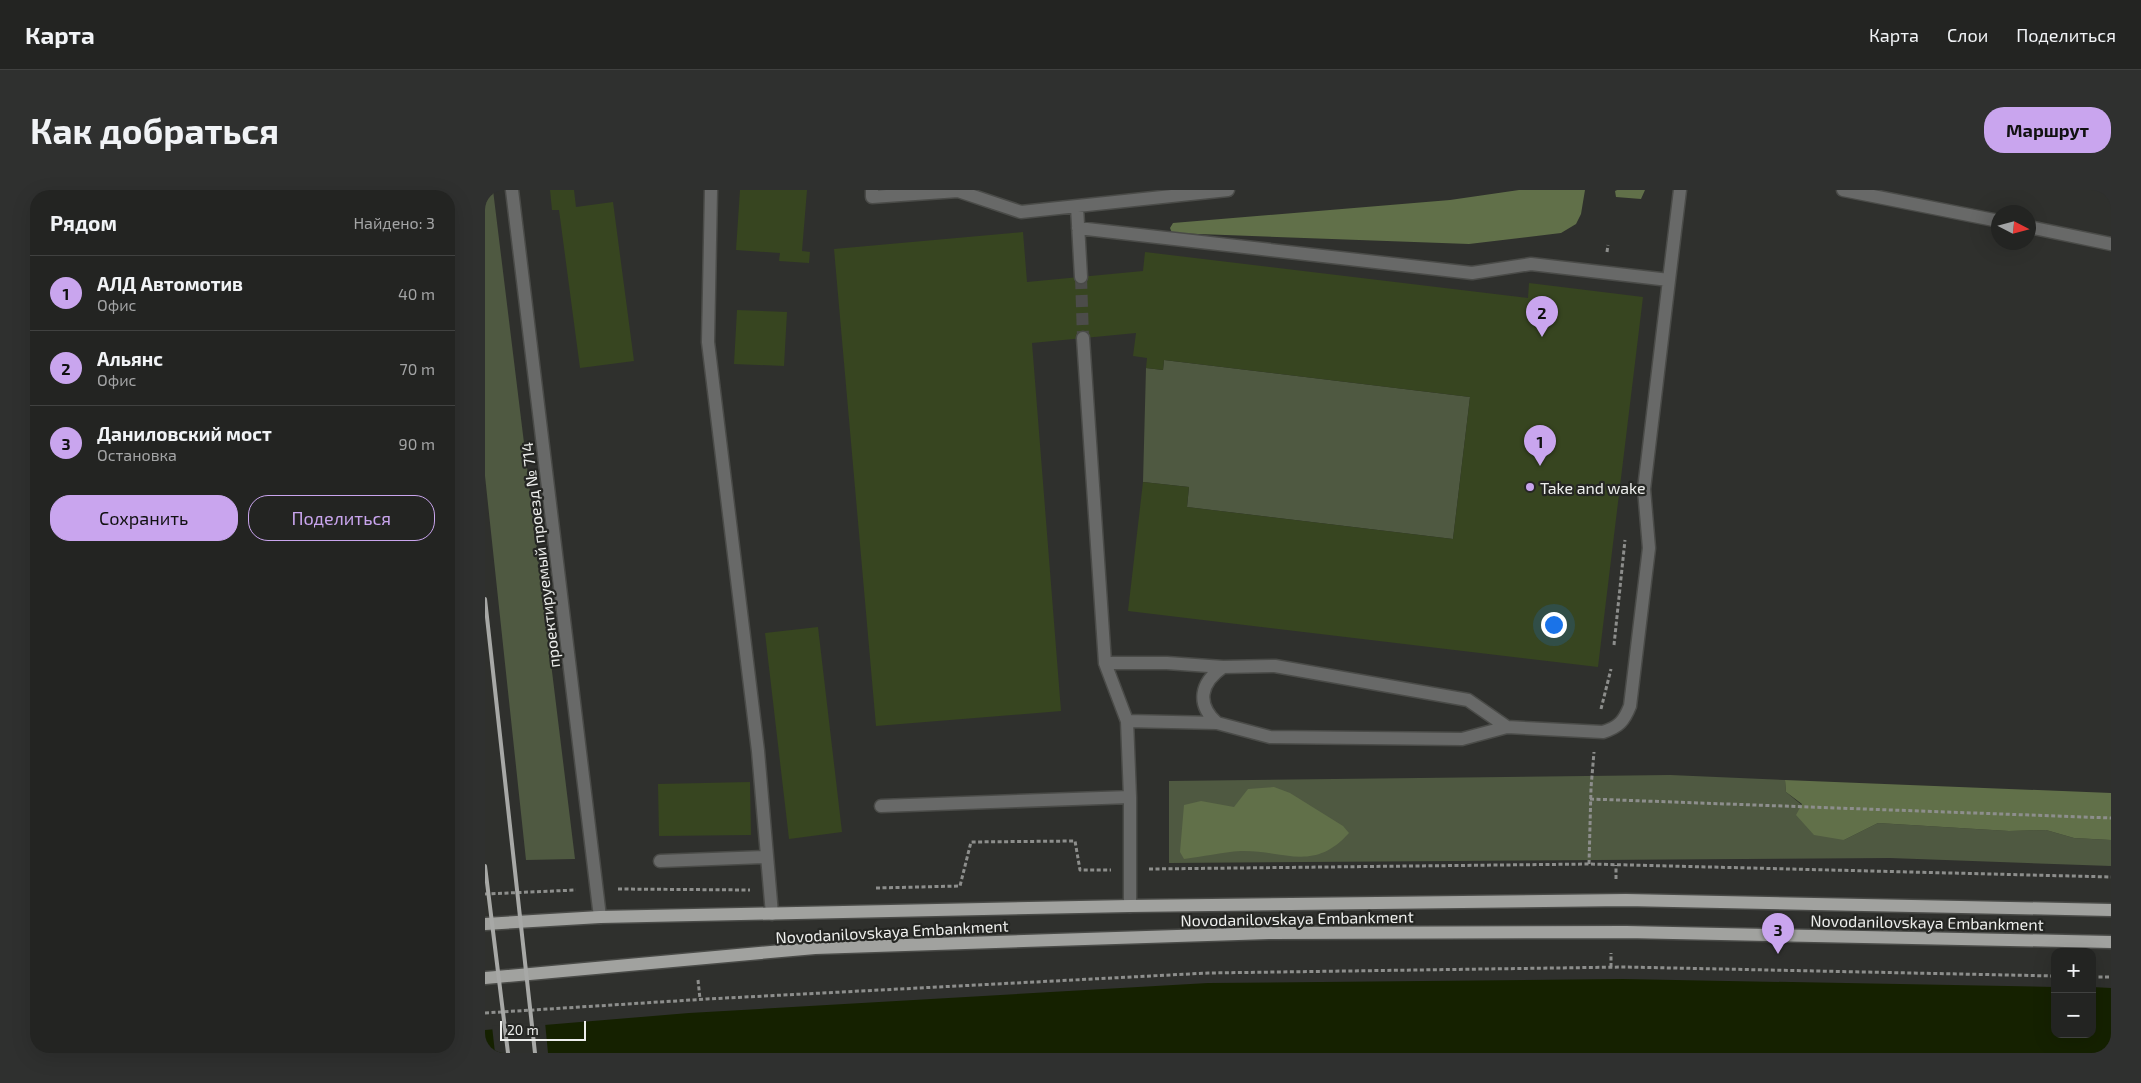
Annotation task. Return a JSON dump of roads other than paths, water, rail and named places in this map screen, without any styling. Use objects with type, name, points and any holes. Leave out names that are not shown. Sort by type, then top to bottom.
[{"type":"main road","name":"Novodanilovskaya Embankment","points":[[485,924],[600,917],[1130,906],[1626,900],[2111,910]]},
{"type":"main road","name":"Novodanilovskaya Embankment","points":[[485,978],[815,948],[1269,933],[1626,932],[2111,942]]},
{"type":"street","name":"проектируемый проезд № 714","points":[[512,190],[600,917]]},
{"type":"street","points":[[711,190],[708,342],[758,751],[772,914]]},
{"type":"street","points":[[872,190],[872,197],[958,191],[1021,212],[1228,190]]},
{"type":"street","points":[[1127,721],[1217,724],[1270,738],[1462,739],[1507,727],[1603,732],[1615,728],[1625,720],[1630,706],[1649,548],[1644,489],[1680,190]]},
{"type":"street","points":[[1843,190],[1991,219]]},
{"type":"street","points":[[1077,207],[1081,277]]},
{"type":"street","points":[[1078,228],[1472,273],[1531,264],[1669,280]]},
{"type":"street","points":[[2036,228],[2111,244]]},
{"type":"street","points":[[1083,338],[1105,663],[1127,721],[1130,798],[1130,906]]},
{"type":"street","points":[[1105,663],[1223,667],[1275,666],[1468,700],[1507,727]]},
{"type":"street","points":[[1217,724],[1209,716],[1203,694],[1207,682],[1213,674],[1223,667]]},
{"type":"street","points":[[881,806],[1130,798]]},
{"type":"street","points":[[660,861],[767,857]]},
{"type":"tunnel","points":[[1081,277],[1083,338]]},
{"type":"railway","points":[[485,599],[535,1053]]},
{"type":"railway","points":[[485,866],[508,1053]]},
{"type":"place","name":"Альянс","points":[[1542,337]]},
{"type":"place","name":"АЛД Автомотив","points":[[1540,466]]},
{"type":"place","name":"Take and wake","points":[[1530,487]]},
{"type":"place","name":"Даниловский мост","points":[[1778,954]]}]
